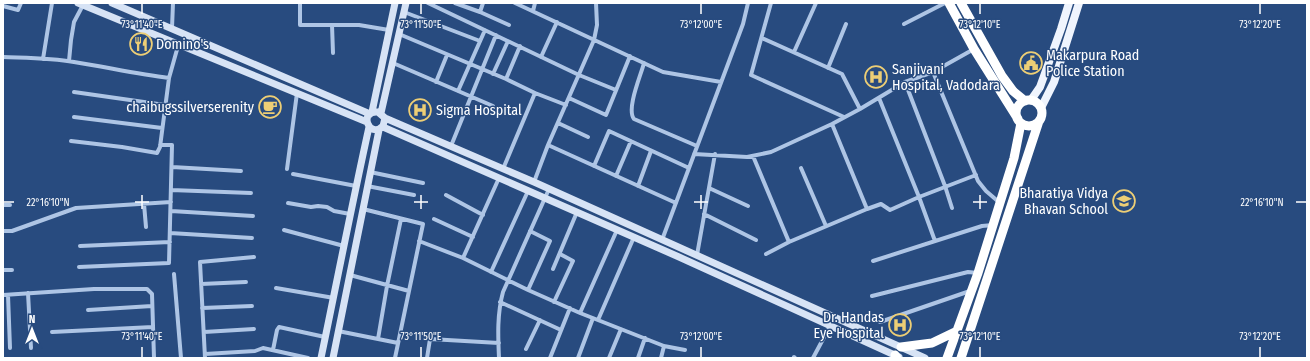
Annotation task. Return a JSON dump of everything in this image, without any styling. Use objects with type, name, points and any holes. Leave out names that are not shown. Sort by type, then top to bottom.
[{"type":"highway","points":[[949,3],[974,49],[1019,121],[1029,126],[1036,124],[1039,121]]},
{"type":"highway","points":[[961,3],[1002,76],[1013,91],[1028,101],[1037,103],[1041,108],[1042,116],[1039,121],[961,358]]},
{"type":"highway","points":[[947,358],[978,273],[1014,158],[1019,121],[1016,115],[1018,106],[1028,101]]},
{"type":"highway","points":[[901,347],[932,343],[957,331]]},
{"type":"main road","points":[[1028,101],[1040,87],[1068,3]]},
{"type":"main road","points":[[1041,108],[1054,82],[1079,3]]},
{"type":"street","points":[[3,6],[18,10],[21,3]]},
{"type":"street","points":[[43,59],[52,3]]},
{"type":"street","points":[[112,3],[371,113],[383,115],[925,358]]},
{"type":"street","points":[[172,28],[173,3]]},
{"type":"street","points":[[300,3],[300,25],[359,26],[389,30]]},
{"type":"street","points":[[321,358],[368,125],[368,116],[371,113],[395,3]]},
{"type":"street","points":[[333,358],[370,172],[381,128],[385,124],[383,115],[392,63],[406,3]]},
{"type":"street","points":[[428,3],[541,56],[579,76],[616,90]]},
{"type":"street","points":[[455,3],[480,12],[509,26]]},
{"type":"street","points":[[480,12],[483,3]]},
{"type":"street","points":[[515,3],[663,72],[721,82]]},
{"type":"street","points":[[533,11],[535,3]]},
{"type":"street","points":[[534,182],[548,145],[594,40],[597,25],[596,3]]},
{"type":"street","points":[[662,240],[743,24],[748,3]]},
{"type":"street","points":[[771,3],[751,75],[844,117]]},
{"type":"street","points":[[794,52],[816,3]]},
{"type":"street","points":[[904,24],[945,3]]},
{"type":"street","points":[[69,61],[74,22],[80,4],[178,46],[297,93],[368,125],[373,129],[381,128],[499,178],[634,237],[898,357]]},
{"type":"street","points":[[404,12],[480,41]]},
{"type":"street","points":[[541,56],[557,22]]},
{"type":"street","points":[[828,68],[846,24]]},
{"type":"street","points":[[332,25],[333,53]]},
{"type":"street","points":[[458,91],[485,30]]},
{"type":"street","points":[[399,34],[566,105]]},
{"type":"street","points":[[450,146],[496,35]]},
{"type":"street","points":[[762,38],[842,74],[860,109]]},
{"type":"street","points":[[493,74],[508,41]]},
{"type":"street","points":[[70,141],[158,153],[169,78],[178,46]]},
{"type":"street","points":[[506,79],[520,46]]},
{"type":"street","points":[[694,154],[747,157],[771,152],[832,124],[905,82],[933,72],[974,49]]},
{"type":"street","points":[[436,82],[447,55]]},
{"type":"street","points":[[569,98],[606,115],[630,56]]},
{"type":"street","points":[[3,57],[69,61],[134,74],[169,78]]},
{"type":"street","points":[[392,63],[493,106]]},
{"type":"street","points":[[644,63],[631,107],[632,117],[697,146]]},
{"type":"street","points":[[933,72],[978,182],[1000,204]]},
{"type":"street","points":[[905,82],[952,208]]},
{"type":"street","points":[[74,92],[165,105]]},
{"type":"street","points":[[503,169],[535,92]]},
{"type":"street","points":[[287,169],[297,93]]},
{"type":"street","points":[[879,98],[919,197],[934,241]]},
{"type":"street","points":[[74,117],[162,128]]},
{"type":"street","points":[[558,123],[588,137]]},
{"type":"street","points":[[832,124],[867,209]]},
{"type":"street","points":[[594,166],[609,131],[689,168]]},
{"type":"street","points":[[616,176],[631,141]]},
{"type":"street","points":[[79,267],[169,263],[172,145],[160,145]]},
{"type":"street","points":[[548,145],[676,203]]},
{"type":"street","points":[[638,186],[651,151]]},
{"type":"street","points":[[697,255],[715,154]]},
{"type":"street","points":[[753,156],[789,242]]},
{"type":"street","points":[[172,166],[240,171]]},
{"type":"street","points":[[800,168],[826,226]]},
{"type":"street","points":[[370,172],[423,183]]},
{"type":"street","points":[[293,174],[356,186]]},
{"type":"street","points":[[766,254],[789,242],[867,209],[882,204],[890,210],[976,174]]},
{"type":"street","points":[[463,258],[499,178]]},
{"type":"street","points":[[368,186],[414,195]]},
{"type":"street","points":[[708,188],[748,206]]},
{"type":"street","points":[[499,358],[498,326],[500,302],[508,279],[549,189]]},
{"type":"street","points":[[171,190],[251,193]]},
{"type":"street","points":[[491,272],[528,191]]},
{"type":"street","points":[[446,195],[483,215]]},
{"type":"street","points":[[3,231],[12,231],[76,208],[171,202]]},
{"type":"street","points":[[288,202],[311,207],[326,207],[334,211],[350,214]]},
{"type":"street","points":[[144,204],[146,227]]},
{"type":"street","points":[[3,205],[10,205]]},
{"type":"street","points":[[363,210],[423,224],[395,358]]},
{"type":"street","points":[[171,211],[253,216]]},
{"type":"street","points":[[553,269],[577,212]]},
{"type":"street","points":[[704,214],[756,240]]},
{"type":"street","points":[[378,339],[387,286],[402,219]]},
{"type":"street","points":[[434,219],[473,237]]},
{"type":"street","points":[[873,260],[982,226],[993,225]]},
{"type":"street","points":[[284,230],[344,246]]},
{"type":"street","points":[[580,313],[617,230]]},
{"type":"street","points":[[528,290],[550,241],[530,231]]},
{"type":"street","points":[[170,233],[252,238]]},
{"type":"street","points":[[598,320],[634,237]]},
{"type":"street","points":[[419,241],[463,258],[528,290],[580,313],[664,346],[685,350]]},
{"type":"street","points":[[80,246],[170,242]]},
{"type":"street","points":[[554,302],[573,261],[560,254]]},
{"type":"street","points":[[254,257],[200,262],[205,356],[255,351],[263,348],[308,358]]},
{"type":"street","points":[[3,270],[12,270]]},
{"type":"street","points":[[872,296],[968,272],[978,273]]},
{"type":"street","points":[[174,274],[181,358]]},
{"type":"street","points":[[350,275],[409,291]]},
{"type":"street","points":[[201,284],[246,282]]},
{"type":"street","points":[[10,348],[6,295],[94,289],[144,288],[150,290],[152,294],[154,358]]},
{"type":"street","points":[[276,288],[334,298]]},
{"type":"street","points":[[880,322],[971,291]]},
{"type":"street","points":[[28,293],[32,348]]},
{"type":"street","points":[[500,302],[561,330]]},
{"type":"street","points":[[88,310],[152,306]]},
{"type":"street","points":[[202,308],[252,306]]},
{"type":"street","points":[[550,358],[570,308]]},
{"type":"street","points":[[578,358],[593,318]]},
{"type":"street","points":[[526,349],[540,320]]},
{"type":"street","points":[[813,358],[830,326]]},
{"type":"street","points":[[52,332],[153,327]]},
{"type":"street","points":[[273,350],[279,327],[325,337]]},
{"type":"street","points":[[204,332],[254,329]]},
{"type":"street","points":[[609,358],[621,329]]},
{"type":"street","points":[[338,332],[398,343]]},
{"type":"street","points":[[638,358],[645,338]]},
{"type":"street","points":[[427,358],[430,339],[499,344]]},
{"type":"street","points":[[661,358],[664,346]]},
{"type":"place","name":"Domino's","points":[[141,44]]},
{"type":"place","name":"Makarpura Road Police Station","points":[[1031,63]]},
{"type":"place","name":"Sanjivani Hospital, Vadodara","points":[[876,77]]},
{"type":"place","name":"chaibugssilverserenity","points":[[270,107]]},
{"type":"place","name":"Sigma Hospital","points":[[420,110]]},
{"type":"place","name":"Bharatiya Vidya Bhavan School","points":[[1124,201]]},
{"type":"place","name":"Dr. Handas Eye Hospital","points":[[900,325]]}]
